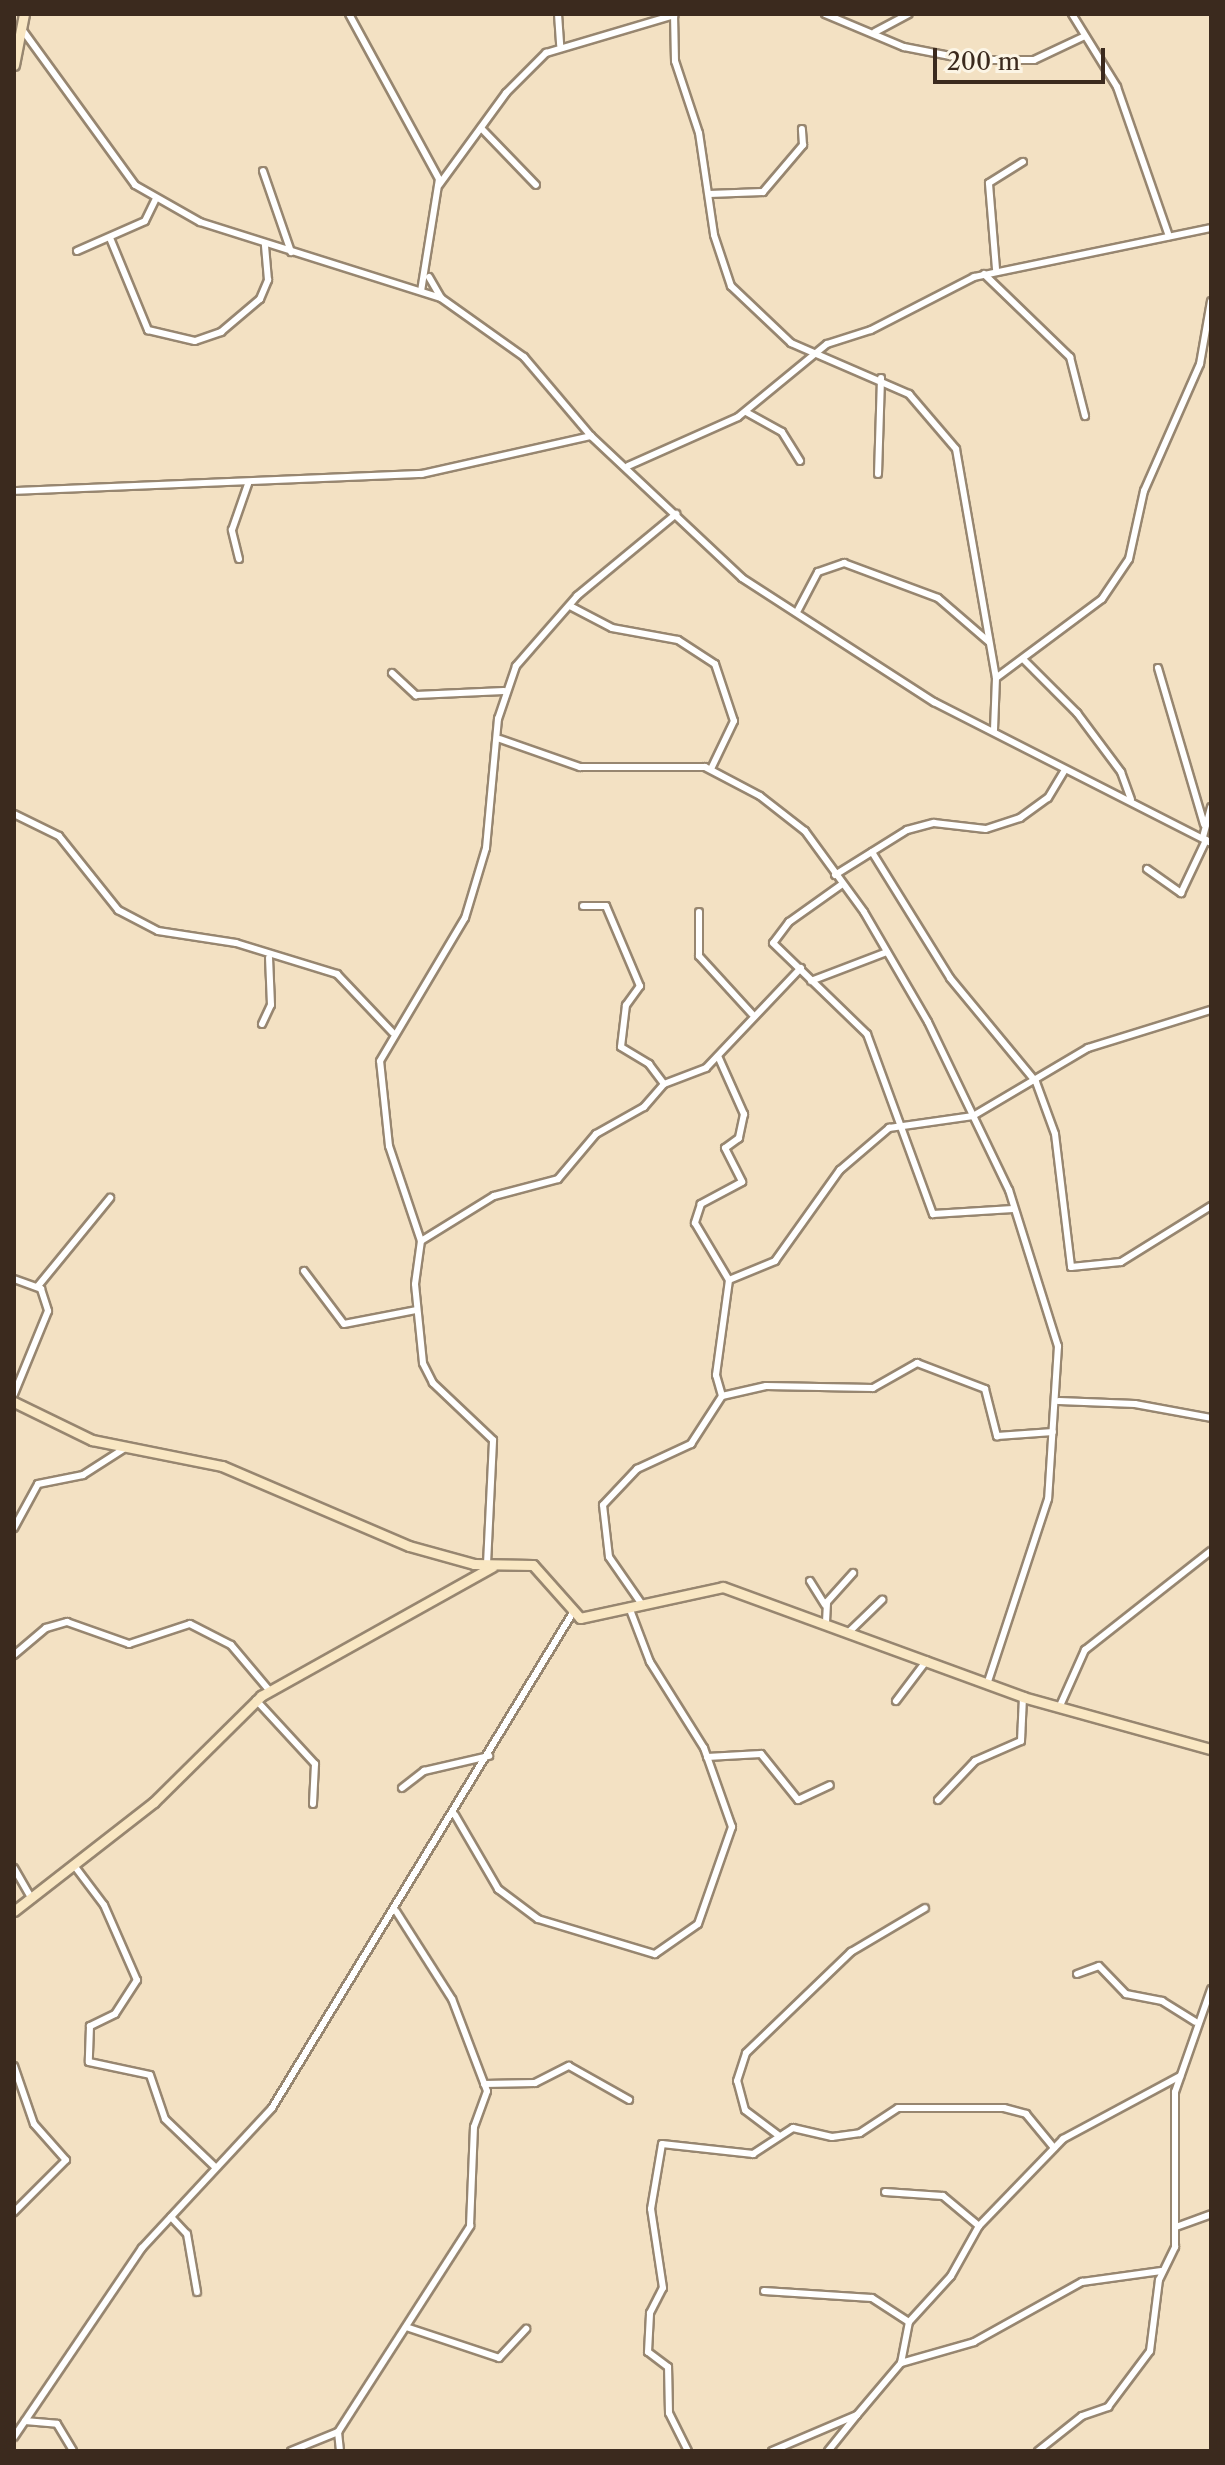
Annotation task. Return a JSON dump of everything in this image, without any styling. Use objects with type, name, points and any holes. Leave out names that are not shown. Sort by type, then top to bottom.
[{"type":"main road","points":[[14,65],[24,32],[24,14]]},
{"type":"main road","points":[[14,1402],[125,1448],[222,1466],[409,1546],[487,1564],[542,1570],[572,1614],[591,1618],[641,1603],[723,1587],[826,1622],[1023,1697],[1211,1749]]},
{"type":"main road","points":[[14,1911],[76,1868],[268,1691],[499,1564]]},
{"type":"street","points":[[349,14],[372,67],[427,146],[438,186],[428,273],[421,291]]},
{"type":"street","points":[[558,14],[560,45]]},
{"type":"street","points":[[825,14],[875,32],[904,47],[984,61],[1034,60],[1085,36]]},
{"type":"street","points":[[875,32],[909,14]]},
{"type":"street","points":[[1072,14],[1129,114],[1169,236]]},
{"type":"street","points":[[438,186],[525,72],[560,45],[674,15],[675,61],[731,286],[782,337],[812,354],[881,378],[925,407],[956,449],[996,678],[994,731]]},
{"type":"street","points":[[24,32],[119,169],[156,198],[265,244],[441,298],[524,357],[591,436],[628,466],[725,565],[934,702],[1207,840]]},
{"type":"street","points":[[481,128],[536,185]]},
{"type":"street","points":[[709,194],[763,192],[803,145],[802,129]]},
{"type":"street","points":[[996,269],[989,183],[1023,162]]},
{"type":"street","points":[[263,171],[291,252]]},
{"type":"street","points":[[77,251],[145,221],[156,198]]},
{"type":"street","points":[[628,466],[746,412],[812,354],[996,269],[1211,228]]},
{"type":"street","points":[[110,238],[148,330],[195,341],[221,332],[260,299],[268,280],[265,244]]},
{"type":"street","points":[[428,273],[441,298]]},
{"type":"street","points":[[984,274],[1070,357],[1085,416]]},
{"type":"street","points":[[996,678],[1025,661],[1102,599],[1129,559],[1144,491],[1200,364],[1211,301]]},
{"type":"street","points":[[878,474],[881,378]]},
{"type":"street","points":[[746,412],[782,432],[800,461]]},
{"type":"street","points":[[14,491],[248,484],[422,474],[591,436]]},
{"type":"street","points":[[239,559],[232,530],[248,484]]},
{"type":"street","points":[[487,1564],[493,1440],[427,1375],[416,1310],[421,1241],[385,1122],[380,1061],[393,1033],[465,918],[486,848],[504,691],[516,666],[570,606],[676,514]]},
{"type":"street","points":[[798,610],[818,572],[844,563],[938,598],[989,642]]},
{"type":"street","points":[[570,606],[612,628],[678,640],[715,664],[734,721],[711,769]]},
{"type":"street","points":[[1025,661],[1077,713],[1121,772],[1132,800]]},
{"type":"street","points":[[1147,869],[1181,893],[1207,840],[1158,668]]},
{"type":"street","points":[[392,673],[416,695],[504,691]]},
{"type":"street","points":[[500,739],[580,767],[624,771],[655,762],[711,769],[798,824],[887,952],[973,1116],[1013,1209],[1055,1327],[1059,1401],[1038,1539],[988,1682]]},
{"type":"street","points":[[835,875],[926,825],[986,829],[1009,822],[1040,805],[1065,770]]},
{"type":"street","points":[[1204,824],[1211,807]]},
{"type":"street","points":[[14,814],[59,836],[106,899],[148,927],[236,943],[269,958],[344,977],[393,1033]]},
{"type":"street","points":[[872,852],[950,978],[1036,1082],[1055,1134],[1071,1267],[1121,1262],[1211,1206]]},
{"type":"street","points":[[841,885],[789,922],[773,943],[867,1034],[897,1124],[936,1216],[1013,1209]]},
{"type":"street","points":[[583,906],[606,906],[640,986],[626,1005],[621,1047],[649,1064],[664,1084]]},
{"type":"street","points":[[699,912],[699,956],[752,1014]]},
{"type":"street","points":[[811,981],[887,952]]},
{"type":"street","points":[[262,1024],[271,1005],[269,958]]},
{"type":"street","points":[[421,1241],[494,1196],[558,1179],[572,1155],[644,1107],[664,1084],[718,1056],[752,1014],[781,995],[801,968]]},
{"type":"street","points":[[729,1280],[775,1261],[851,1158],[897,1124],[973,1116],[1036,1082],[1088,1048],[1211,1010]]},
{"type":"street","points":[[718,1056],[744,1114],[739,1138],[725,1148],[742,1182],[701,1204],[695,1223],[729,1280],[716,1375],[722,1396]]},
{"type":"street","points":[[38,1286],[110,1198]]},
{"type":"street","points":[[304,1271],[344,1324],[416,1310]]},
{"type":"street","points":[[14,1279],[38,1286]]},
{"type":"street","points":[[14,1394],[47,1322],[38,1286]]},
{"type":"street","points":[[641,1603],[609,1557],[603,1505],[637,1469],[691,1444],[722,1396],[766,1386],[873,1388],[917,1363],[963,1375],[985,1389],[997,1436],[1053,1432]]},
{"type":"street","points":[[1059,1401],[1135,1404],[1211,1418]]},
{"type":"street","points":[[14,1528],[38,1484],[83,1475],[125,1448]]},
{"type":"street","points":[[1059,1708],[1085,1650],[1211,1551]]},
{"type":"street","points":[[826,1607],[853,1573]]},
{"type":"street","points":[[810,1581],[826,1607],[826,1622]]},
{"type":"street","points":[[850,1631],[882,1600]]},
{"type":"street","points":[[455,1815],[490,1878],[532,1916],[655,1954],[702,1919],[732,1835],[707,1757],[650,1662],[629,1607]]},
{"type":"street","points":[[14,2437],[171,2217],[272,2108],[455,1815],[572,1614]]},
{"type":"street","points":[[14,1655],[46,1628],[67,1622],[129,1644],[200,1625],[231,1645],[268,1691],[275,1713]]},
{"type":"street","points":[[896,1701],[927,1660]]},
{"type":"street","points":[[938,1800],[975,1761],[1021,1741],[1023,1697]]},
{"type":"street","points":[[256,1700],[275,1713],[315,1764],[313,1804]]},
{"type":"street","points":[[707,1757],[761,1754],[798,1800],[830,1785]]},
{"type":"street","points":[[402,1788],[424,1771],[489,1756]]},
{"type":"street","points":[[14,1868],[32,1900]]},
{"type":"street","points":[[76,1868],[104,1905],[137,1980],[115,2014],[90,2026],[89,2062],[150,2075],[165,2119],[215,2167]]},
{"type":"street","points":[[778,2135],[745,2110],[737,2081],[746,2053],[851,1952],[925,1908]]},
{"type":"street","points":[[291,2451],[338,2432],[470,2226],[473,2139],[484,2084],[452,1999],[396,1911]]},
{"type":"street","points":[[1077,1974],[1099,1966],[1126,1994],[1162,2001],[1195,2022]]},
{"type":"street","points":[[1038,2451],[1082,2416],[1108,2407],[1141,2366],[1156,2335],[1161,2271],[1175,2247],[1180,2076],[1195,2022],[1211,1989]]},
{"type":"street","points":[[14,2066],[34,2124],[66,2160],[14,2212]]},
{"type":"street","points":[[484,2084],[535,2083],[569,2066],[629,2100]]},
{"type":"street","points":[[828,2451],[901,2363],[909,2322],[951,2276],[979,2226],[1054,2148],[1180,2076]]},
{"type":"street","points":[[688,2451],[669,2413],[669,2370],[648,2352],[650,2313],[663,2288],[652,2219],[659,2149],[666,2143],[753,2154],[793,2128],[845,2137],[898,2108],[1004,2108],[1026,2114],[1054,2148]]},
{"type":"street","points":[[885,2192],[943,2196],[979,2226]]},
{"type":"street","points":[[1176,2227],[1211,2214]]},
{"type":"street","points":[[171,2217],[187,2234],[197,2292]]},
{"type":"street","points":[[901,2363],[974,2342],[1082,2282],[1161,2271]]},
{"type":"street","points":[[764,2291],[872,2298],[909,2322]]},
{"type":"street","points":[[406,2327],[499,2358],[526,2329]]},
{"type":"street","points":[[772,2451],[857,2415]]},
{"type":"street","points":[[25,2421],[57,2424],[73,2451]]},
{"type":"street","points":[[338,2432],[340,2451]]}]
